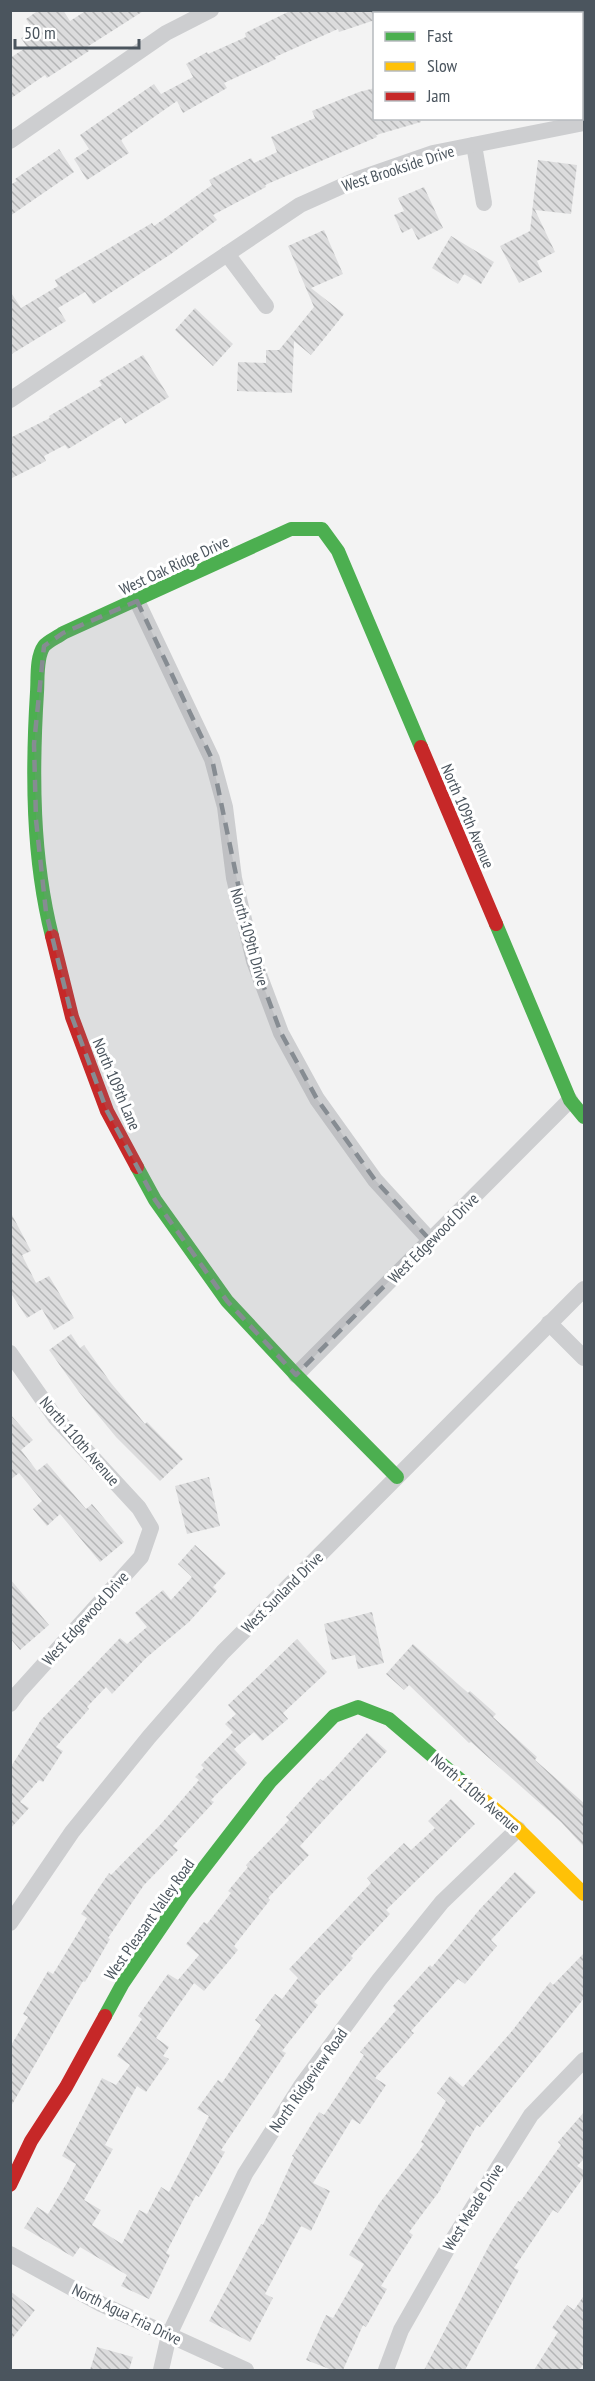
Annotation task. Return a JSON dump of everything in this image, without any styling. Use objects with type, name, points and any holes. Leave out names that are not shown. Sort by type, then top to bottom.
[{"type":"street","points":[[10,141],[166,33],[211,10]]},
{"type":"street","name":"West Brookside Drive","points":[[10,400],[300,205],[358,179],[433,153],[585,123]]},
{"type":"street","points":[[474,146],[484,203]]},
{"type":"street","points":[[227,254],[266,306]]},
{"type":"street","name":"West Oak Ridge Drive","points":[[44,646],[63,633],[138,601],[291,529],[322,529]]},
{"type":"street","name":"North 109th Avenue","points":[[322,529],[338,551],[570,1100],[585,1117]]},
{"type":"street","name":"North 109th Drive","points":[[138,601],[212,759],[225,807],[234,878],[254,961],[281,1033],[317,1099],[375,1180],[430,1240]]},
{"type":"street","name":"North 109th Lane","points":[[44,646],[39,663],[34,744],[36,820],[46,912],[72,1017],[107,1111],[155,1200],[227,1300],[296,1375],[397,1477]]},
{"type":"street","name":"West Edgewood Drive","points":[[296,1375],[570,1100]]},
{"type":"street","name":"West Sunland Drive","points":[[10,1923],[72,1832],[223,1652],[585,1289]]},
{"type":"street","points":[[549,1323],[585,1358]]},
{"type":"street","name":"North 110th Avenue","points":[[10,1353],[55,1417],[139,1508],[151,1528]]},
{"type":"street","name":"West Edgewood Drive","points":[[13,1694],[141,1557],[151,1528]]},
{"type":"street","name":"North 110th Avenue","points":[[358,1707],[389,1719],[518,1829],[585,1894]]},
{"type":"street","name":"West Pleasant Valley Road","points":[[10,2185],[31,2141],[66,2087],[123,1983],[183,1894],[270,1782],[334,1716],[358,1707]]},
{"type":"street","name":"North Ridgeview Road","points":[[160,2370],[169,2335],[244,2174],[301,2086],[379,1980],[442,1902],[518,1829]]},
{"type":"street","name":"West Meade Drive","points":[[386,2370],[401,2330],[450,2244],[531,2115],[585,2060]]},
{"type":"street","name":"North Agua Fria Drive","points":[[10,2254],[100,2304],[246,2370]]},
{"type":"highlighted area","points":[[137,601],[212,759],[254,961],[281,1033],[317,1099],[375,1180],[430,1240],[296,1375],[227,1301],[155,1200],[107,1111],[72,1017],[46,912],[36,820],[34,744],[44,646],[63,633]]},
{"type":"building","points":[[39,10],[63,10],[70,21],[87,10],[145,10],[87,47],[89,51],[47,78],[45,75],[10,99],[10,58],[27,47],[21,38],[33,30],[26,19]]},
{"type":"building","points":[[292,10],[395,10],[396,12],[373,12],[373,21],[339,32],[338,29],[275,57],[276,59],[224,83],[227,88],[183,113],[177,101],[121,140],[129,153],[87,180],[74,159],[89,149],[80,135],[154,84],[161,94],[193,77],[186,64],[207,52],[208,54],[246,37],[245,33]]},
{"type":"building","points":[[373,88],[373,120],[420,120],[421,122],[376,135],[377,137],[265,185],[266,187],[213,215],[217,220],[171,254],[93,304],[85,292],[58,308],[66,321],[10,355],[10,291],[21,308],[58,286],[55,280],[152,223],[154,226],[212,185],[209,180],[251,158],[254,163],[277,152],[271,137],[315,118],[312,111]]},
{"type":"building","points":[[59,149],[74,172],[10,216],[10,185],[17,181],[15,179]]},
{"type":"building","points":[[538,160],[577,165],[571,214],[535,210],[555,252],[537,261],[542,272],[519,283],[500,246],[530,231]]},
{"type":"building","points":[[424,187],[443,228],[418,240],[412,228],[402,233],[394,215],[404,211],[398,198]]},
{"type":"building","points":[[324,230],[343,274],[311,288],[344,314],[311,355],[294,341],[292,393],[237,391],[238,362],[266,363],[266,350],[279,350],[314,307],[288,246]]},
{"type":"building","points":[[451,236],[494,262],[481,284],[464,274],[458,284],[432,268]]},
{"type":"building","points":[[195,308],[233,344],[213,366],[175,330]]},
{"type":"building","points":[[143,355],[169,397],[125,424],[121,417],[68,449],[65,445],[44,456],[46,461],[10,479],[10,438],[50,418],[49,416],[102,385],[99,381]]},
{"type":"building","points":[[10,1211],[31,1251],[22,1255],[36,1283],[49,1276],[74,1318],[54,1330],[42,1309],[27,1318],[10,1292]]},
{"type":"building","points":[[71,1334],[80,1348],[84,1345],[111,1383],[145,1424],[147,1422],[183,1459],[160,1481],[116,1437],[79,1392],[49,1350]]},
{"type":"building","points":[[10,1414],[33,1440],[21,1450],[37,1471],[47,1463],[86,1509],[92,1504],[124,1542],[100,1562],[60,1514],[47,1526],[33,1509],[42,1501],[19,1473],[10,1480]]},
{"type":"building","points":[[209,1477],[220,1526],[187,1534],[175,1486]]},
{"type":"building","points":[[195,1545],[226,1573],[213,1587],[217,1591],[189,1622],[146,1658],[112,1694],[106,1687],[87,1707],[89,1709],[56,1747],[63,1751],[43,1782],[39,1780],[20,1802],[29,1808],[10,1829],[10,1768],[41,1720],[120,1638],[127,1644],[147,1627],[135,1613],[163,1590],[171,1600],[192,1577],[178,1564]]},
{"type":"building","points":[[10,1579],[49,1625],[20,1650],[10,1638]]},
{"type":"building","points":[[372,1612],[384,1663],[358,1669],[355,1655],[332,1660],[324,1624]]},
{"type":"building","points":[[297,1639],[327,1672],[283,1713],[288,1719],[262,1741],[254,1732],[234,1749],[247,1763],[211,1800],[214,1802],[173,1846],[178,1850],[144,1885],[108,1938],[110,1939],[85,1982],[83,1981],[10,2108],[10,2047],[28,2017],[23,2014],[48,1971],[53,1974],[87,1918],[81,1914],[109,1873],[111,1875],[160,1825],[199,1780],[195,1777],[204,1768],[201,1765],[233,1732],[225,1724],[236,1714],[228,1705]]},
{"type":"building","points":[[413,1644],[468,1693],[470,1691],[496,1714],[493,1717],[537,1757],[535,1760],[585,1804],[585,1848],[561,1822],[471,1742],[469,1743],[409,1685],[404,1690],[386,1674]]},
{"type":"building","points":[[367,1733],[387,1751],[300,1846],[309,1855],[268,1898],[270,1900],[234,1946],[238,1950],[204,1991],[194,1983],[156,2038],[169,2047],[163,2056],[169,2059],[146,2092],[137,2086],[105,2145],[113,2149],[84,2200],[101,2210],[92,2225],[122,2244],[139,2210],[147,2214],[161,2187],[169,2192],[209,2116],[197,2109],[218,2080],[222,2083],[261,2025],[255,2020],[275,1994],[282,1999],[298,1978],[289,1969],[371,1883],[367,1878],[404,1843],[411,1850],[435,1828],[428,1821],[451,1799],[475,1824],[386,1910],[390,1914],[351,1956],[353,1958],[314,2002],[318,2005],[282,2051],[286,2053],[221,2150],[225,2152],[199,2197],[196,2195],[166,2253],[170,2255],[149,2299],[121,2286],[127,2275],[80,2247],[73,2257],[24,2228],[37,2207],[48,2214],[68,2181],[76,2164],[62,2156],[102,2078],[116,2085],[130,2065],[117,2056],[142,2019],[138,2016],[168,1974],[178,1980],[199,1955],[186,1944],[204,1922],[207,1924],[231,1893],[228,1891],[248,1867],[246,1865],[289,1820],[286,1817],[320,1779],[323,1781]]},
{"type":"building","points":[[515,1872],[536,1892],[491,1940],[497,1946],[465,1984],[458,1979],[411,2031],[414,2033],[375,2078],[386,2085],[360,2124],[352,2119],[313,2183],[330,2191],[311,2231],[301,2226],[265,2294],[273,2298],[250,2342],[209,2321],[261,2224],[263,2225],[294,2157],[292,2156],[319,2112],[324,2115],[364,2055],[360,2052],[396,2010],[393,2006],[430,1965],[432,1967],[480,1909]]},
{"type":"building","points":[[585,1952],[585,1997],[480,2127],[477,2125],[441,2189],[409,2232],[413,2235],[381,2286],[387,2289],[366,2327],[363,2325],[343,2370],[332,2370],[306,2360],[326,2315],[333,2318],[364,2264],[349,2255],[379,2204],[424,2144],[421,2142],[446,2101],[437,2093],[450,2076],[463,2087],[512,2031],[550,1982],[553,1985]]},
{"type":"building","points":[[585,2111],[585,2158],[577,2166],[585,2171],[585,2175],[558,2213],[553,2210],[514,2268],[519,2270],[465,2370],[424,2370],[492,2240],[518,2201],[520,2202],[561,2145],[558,2142]]},
{"type":"building","points":[[10,2291],[35,2310],[10,2341]]},
{"type":"building","points":[[585,2294],[585,2362],[579,2370],[534,2370],[558,2332],[552,2328],[567,2305],[574,2310]]},
{"type":"building","points":[[97,2347],[133,2357],[129,2370],[90,2370]]},
{"type":"traffic: fast","points":[[52,936],[45,906],[37,845],[34,784],[35,722],[41,651],[46,644],[63,633],[291,529],[322,529],[338,551],[421,747]]},
{"type":"traffic: fast","points":[[496,924],[570,1100],[584,1117]]},
{"type":"traffic: fast","points":[[137,1167],[155,1200],[227,1301],[397,1477]]},
{"type":"traffic: fast","points":[[105,2016],[123,1983],[183,1895],[270,1782],[334,1716],[358,1707],[389,1719],[464,1783]]},
{"type":"traffic: slow","points":[[464,1783],[518,1829],[584,1894]]},
{"type":"traffic: jam","points":[[421,747],[496,924]]},
{"type":"traffic: jam","points":[[52,936],[72,1017],[107,1111],[137,1167]]},
{"type":"traffic: jam","points":[[10,2185],[31,2141],[66,2087],[105,2016]]}]
